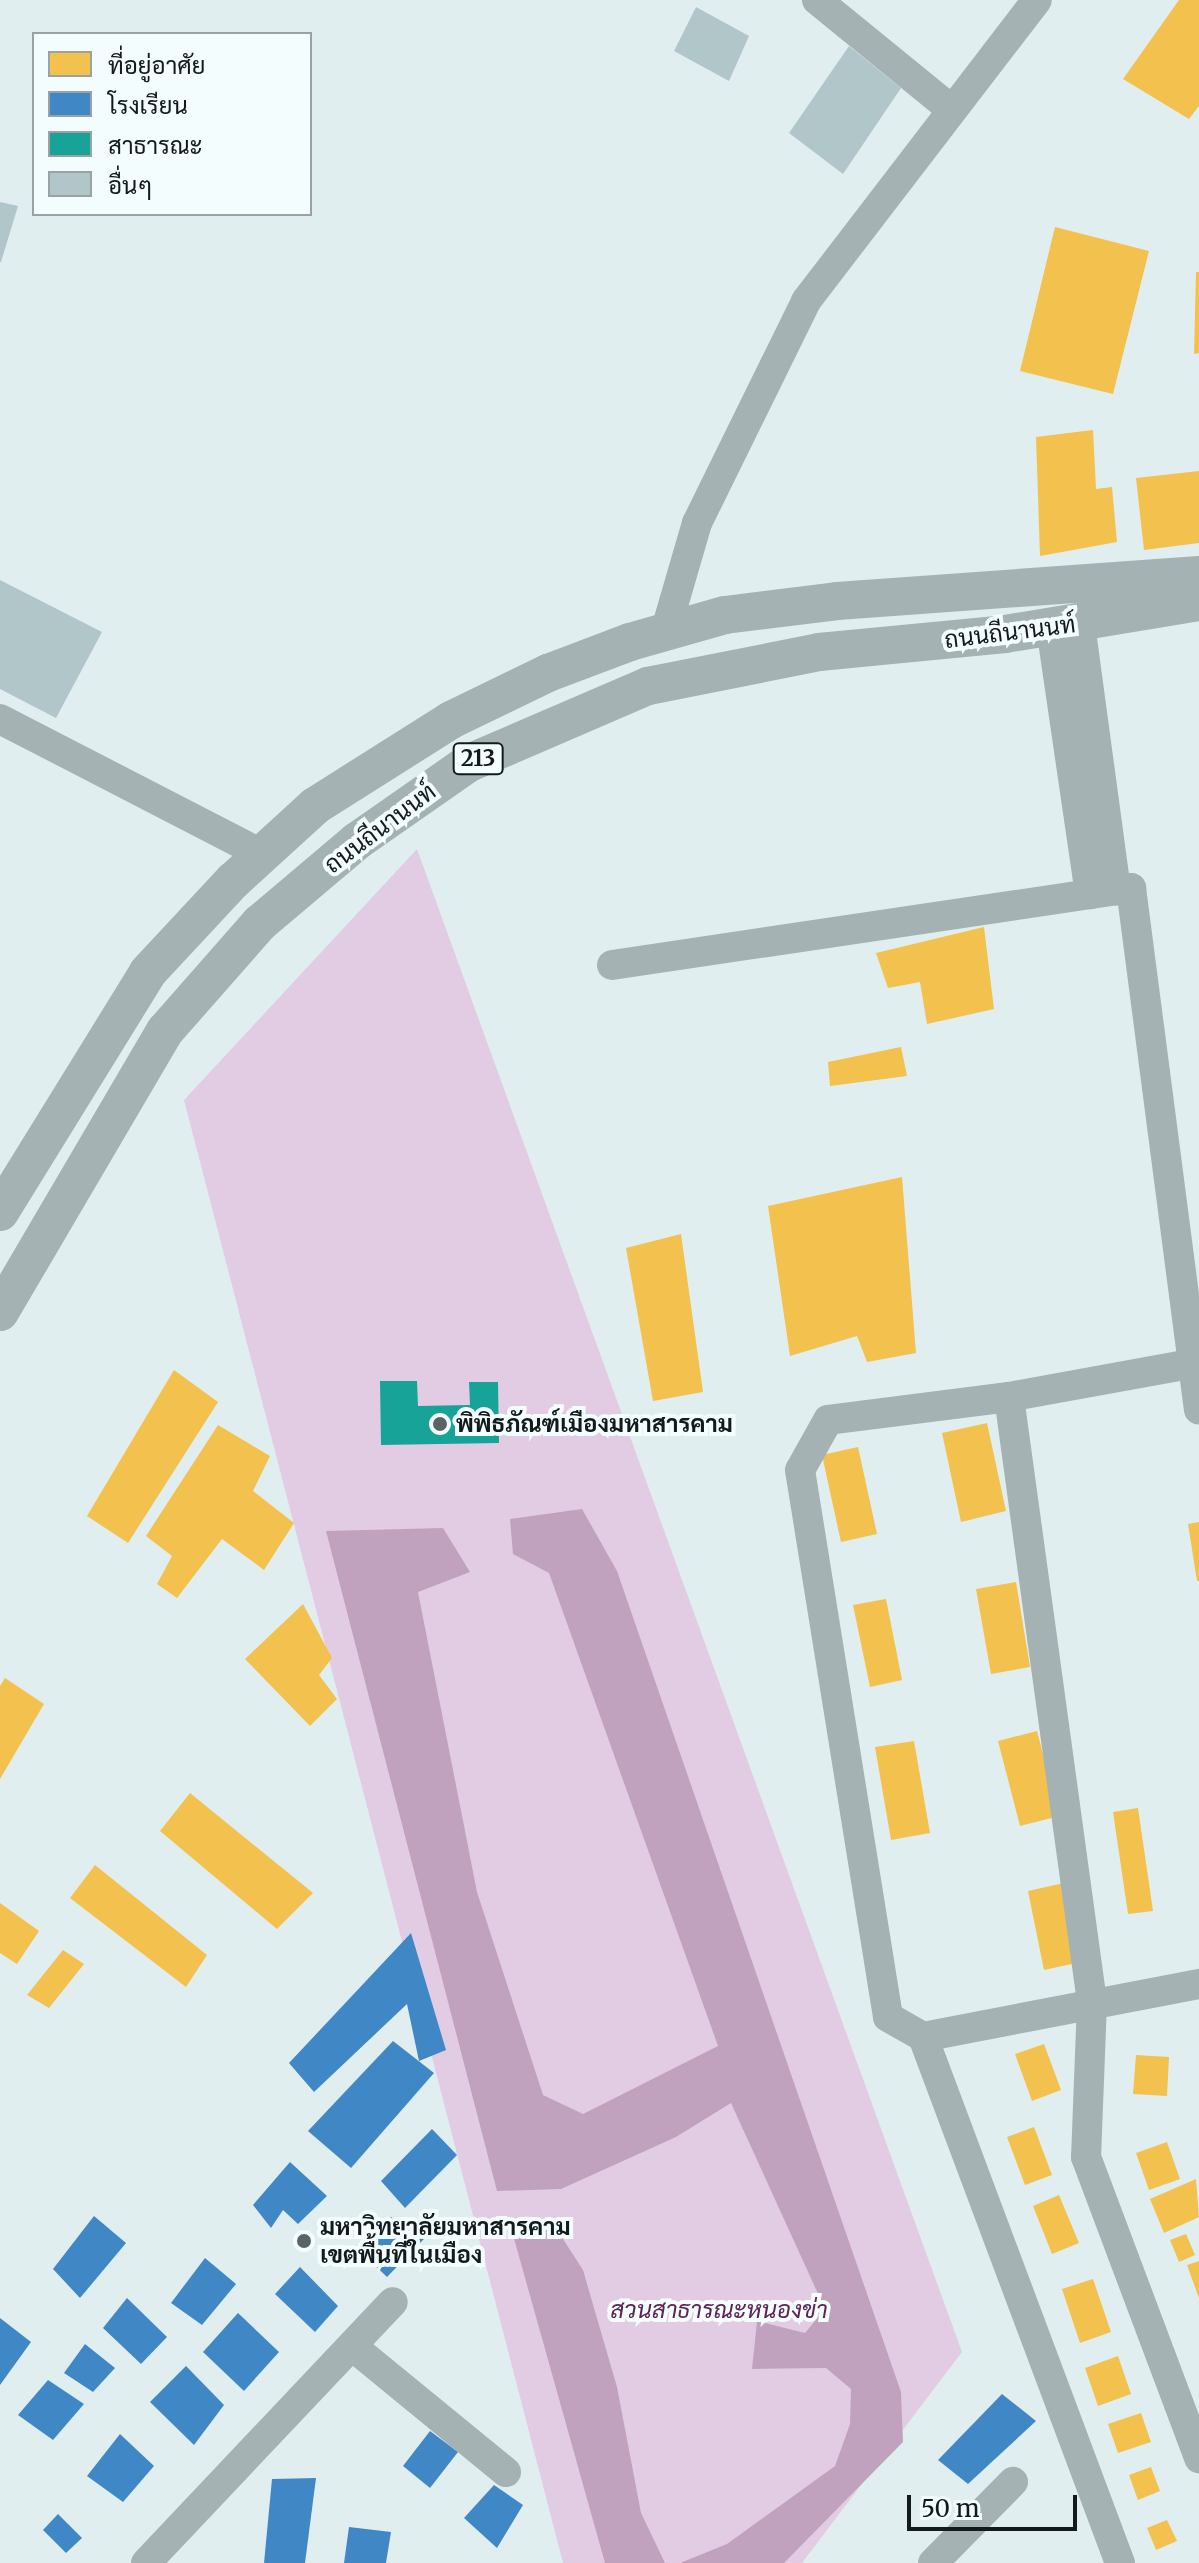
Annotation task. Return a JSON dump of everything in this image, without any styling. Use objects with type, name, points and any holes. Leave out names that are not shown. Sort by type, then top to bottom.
[{"type":"main road","name":"ถนนถีนานนท์","points":[[4,1198],[148,972],[262,854],[315,806],[451,720],[548,673],[725,615],[837,601],[1199,575]]},
{"type":"main road","points":[[1000,589],[1005,634]]},
{"type":"main road","name":"ถนนถีนานนท์","points":[[0,1312],[165,1031],[260,923],[357,841],[469,763],[648,686],[819,652],[1066,626],[1199,602]]},
{"type":"street","points":[[817,0],[952,110]]},
{"type":"street","points":[[665,633],[697,523],[806,301],[1037,0]]},
{"type":"street","points":[[1066,626],[1103,892]]},
{"type":"street","points":[[0,719],[262,854]]},
{"type":"street","points":[[612,965],[1131,888],[1190,1364],[1199,1410]]},
{"type":"street","points":[[1120,2563],[923,2037],[888,2017],[800,1470],[828,1420],[1009,1397],[1190,1364]]},
{"type":"street","points":[[1009,1397],[1092,2002],[1086,2157],[1199,2458]]},
{"type":"street","points":[[923,2037],[1092,2002],[1199,1984]]},
{"type":"street","points":[[146,2563],[393,2302]]},
{"type":"street","points":[[352,2346],[506,2472]]},
{"type":"street","points":[[933,2563],[1013,2482]]},
{"type":"green space","name":"สวนสาธารณะหนองข่า","points":[[417,849],[962,2352],[802,2563],[563,2563],[184,1100]]},
{"type":"shaded area","points":[[582,1509],[617,1571],[901,2392],[903,2442],[784,2563],[680,2563],[727,2544],[835,2466],[850,2424],[851,2389],[826,2368],[752,2369],[757,2321],[805,2333],[825,2309],[731,2103],[676,2137],[561,2189],[497,2191],[326,1531],[443,1528],[470,1572],[418,1592],[477,1892],[543,2095],[583,2114],[718,2046],[549,1573],[513,1554],[510,1519]]},
{"type":"shaded area","points":[[554,2225],[583,2270],[617,2387],[641,2513],[665,2563],[605,2563],[513,2235]]},
{"type":"building: ที่อยู่อาศัย","points":[[1179,0],[1199,0],[1199,106],[1189,119],[1123,79]]},
{"type":"building: ที่อยู่อาศัย","points":[[1055,227],[1149,251],[1113,394],[1020,371]]},
{"type":"building: ที่อยู่อาศัย","points":[[1196,272],[1199,272],[1199,353],[1194,354]]},
{"type":"building: ที่อยู่อาศัย","points":[[1093,430],[1096,489],[1112,487],[1117,542],[1040,556],[1036,437]]},
{"type":"building: ที่อยู่อาศัย","points":[[1199,471],[1199,543],[1144,550],[1136,478]]},
{"type":"building: ที่อยู่อาศัย","points":[[984,927],[994,1009],[927,1024],[920,982],[888,988],[876,953]]},
{"type":"building: ที่อยู่อาศัย","points":[[901,1047],[907,1076],[830,1086],[828,1062]]},
{"type":"building: ที่อยู่อาศัย","points":[[902,1177],[916,1353],[867,1362],[857,1336],[790,1356],[768,1206]]},
{"type":"building: ที่อยู่อาศัย","points":[[681,1234],[703,1392],[653,1401],[626,1248]]},
{"type":"building: ที่อยู่อาศัย","points":[[174,1370],[218,1402],[128,1543],[87,1516]]},
{"type":"building: ที่อยู่อาศัย","points":[[987,1423],[1006,1511],[961,1522],[942,1433]]},
{"type":"building: ที่อยู่อาศัย","points":[[218,1425],[270,1456],[253,1491],[294,1523],[264,1570],[222,1539],[177,1598],[157,1584],[172,1556],[146,1536]]},
{"type":"building: ที่อยู่อาศัย","points":[[858,1447],[877,1534],[841,1542],[822,1455]]},
{"type":"building: ที่อยู่อาศัย","points":[[1199,1522],[1199,1581],[1197,1581],[1188,1524]]},
{"type":"building: ที่อยู่อาศัย","points":[[1016,1582],[1030,1667],[991,1674],[976,1589]]},
{"type":"building: ที่อยู่อาศัย","points":[[886,1599],[902,1680],[870,1687],[853,1605]]},
{"type":"building: ที่อยู่อาศัย","points":[[303,1604],[332,1658],[319,1675],[337,1699],[310,1726],[245,1659]]},
{"type":"building: ที่อยู่อาศัย","points":[[5,1678],[44,1704],[0,1779],[0,1686]]},
{"type":"building: ที่อยู่อาศัย","points":[[1037,1731],[1059,1816],[1020,1826],[998,1741]]},
{"type":"building: ที่อยู่อาศัย","points":[[914,1741],[930,1833],[891,1840],[875,1747]]},
{"type":"building: ที่อยู่อาศัย","points":[[190,1793],[313,1893],[277,1929],[160,1831]]},
{"type":"building: ที่อยู่อาศัย","points":[[1138,1808],[1153,1911],[1128,1914],[1113,1812]]},
{"type":"building: ที่อยู่อาศัย","points":[[95,1865],[207,1955],[186,1987],[70,1898]]},
{"type":"building: ที่อยู่อาศัย","points":[[1064,1883],[1081,1962],[1044,1970],[1028,1891]]},
{"type":"building: ที่อยู่อาศัย","points":[[0,1903],[39,1931],[17,1964],[0,1953]]},
{"type":"building: ที่อยู่อาศัย","points":[[63,1950],[84,1964],[49,2008],[27,1995]]},
{"type":"building: ที่อยู่อาศัย","points":[[1044,2044],[1061,2090],[1032,2101],[1015,2054]]},
{"type":"building: ที่อยู่อาศัย","points":[[1136,2055],[1169,2057],[1167,2096],[1133,2094]]},
{"type":"building: ที่อยู่อาศัย","points":[[1034,2127],[1052,2175],[1025,2185],[1007,2137]]},
{"type":"building: ที่อยู่อาศัย","points":[[1167,2142],[1180,2179],[1149,2190],[1136,2153]]},
{"type":"building: ที่อยู่อาศัย","points":[[1196,2179],[1199,2217],[1164,2233],[1150,2199]]},
{"type":"building: ที่อยู่อาศัย","points":[[1059,2195],[1079,2243],[1052,2254],[1033,2206]]},
{"type":"building: ที่อยู่อาศัย","points":[[1186,2234],[1195,2255],[1179,2262],[1170,2240]]},
{"type":"building: ที่อยู่อาศัย","points":[[1199,2261],[1199,2298],[1187,2265]]},
{"type":"building: ที่อยู่อาศัย","points":[[1093,2279],[1111,2332],[1080,2343],[1062,2289]]},
{"type":"building: ที่อยู่อาศัย","points":[[1118,2356],[1131,2394],[1098,2406],[1085,2368]]},
{"type":"building: ที่อยู่อาศัย","points":[[1141,2413],[1151,2442],[1118,2453],[1108,2424]]},
{"type":"building: ที่อยู่อาศัย","points":[[1151,2467],[1160,2491],[1138,2500],[1129,2475]]},
{"type":"building: ที่อยู่อาศัย","points":[[1167,2520],[1177,2541],[1156,2550],[1147,2528]]},
{"type":"building: โรงเรียน","points":[[411,1933],[446,2050],[419,2061],[407,2004],[314,2092],[289,2063]]},
{"type":"building: โรงเรียน","points":[[393,2041],[434,2073],[351,2168],[308,2131]]},
{"type":"building: โรงเรียน","points":[[432,2129],[457,2155],[405,2208],[381,2181]]},
{"type":"building: โรงเรียน","points":[[290,2162],[327,2196],[298,2224],[283,2210],[271,2228],[253,2205]]},
{"type":"building: โรงเรียน","points":[[94,2216],[126,2243],[80,2298],[53,2269]]},
{"type":"building: โรงเรียน","points":[[391,2217],[424,2239],[387,2277],[358,2249]]},
{"type":"building: โรงเรียน","points":[[205,2258],[236,2284],[202,2325],[171,2303]]},
{"type":"building: โรงเรียน","points":[[300,2267],[338,2306],[315,2332],[275,2294]]},
{"type":"building: โรงเรียน","points":[[127,2298],[167,2337],[141,2364],[103,2328]]},
{"type":"building: โรงเรียน","points":[[238,2313],[279,2352],[244,2391],[203,2352]]},
{"type":"building: โรงเรียน","points":[[0,2318],[31,2342],[0,2385]]},
{"type":"building: โรงเรียน","points":[[85,2344],[115,2368],[93,2392],[64,2373]]},
{"type":"building: โรงเรียน","points":[[186,2366],[224,2405],[194,2445],[150,2402]]},
{"type":"building: โรงเรียน","points":[[48,2380],[84,2404],[53,2440],[18,2415]]},
{"type":"building: โรงเรียน","points":[[1002,2394],[1036,2421],[968,2484],[938,2460]]},
{"type":"building: โรงเรียน","points":[[430,2431],[458,2452],[430,2488],[403,2466]]},
{"type":"building: โรงเรียน","points":[[120,2434],[154,2466],[123,2502],[87,2476]]},
{"type":"building: โรงเรียน","points":[[316,2478],[305,2563],[264,2563],[272,2479]]},
{"type":"building: โรงเรียน","points":[[494,2485],[523,2505],[497,2548],[464,2518]]},
{"type":"building: โรงเรียน","points":[[58,2514],[82,2538],[66,2553],[43,2530]]},
{"type":"building: โรงเรียน","points":[[349,2527],[391,2532],[386,2563],[344,2563]]},
{"type":"building: สาธารณะ","name":"พิพิธภัณฑ์เมืองมหาสารคาม","points":[[380,1381],[417,1381],[418,1406],[470,1405],[469,1382],[498,1382],[499,1443],[381,1445]]},
{"type":"building: อื่นๆ","points":[[696,7],[749,36],[729,81],[674,51]]},
{"type":"building: อื่นๆ","points":[[849,46],[901,88],[843,174],[789,133]]},
{"type":"building: อื่นๆ","points":[[0,202],[18,206],[1,262],[0,262]]},
{"type":"building: อื่นๆ","points":[[0,580],[102,632],[56,718],[0,689]]},
{"type":"place","name":"พิพิธภัณฑ์เมืองมหาสารคาม","points":[[440,1424]]},
{"type":"place","name":"มหาวิทยาลัยมหาสารคาม เขตพื้นที่ในเมือง","points":[[304,2241]]}]
